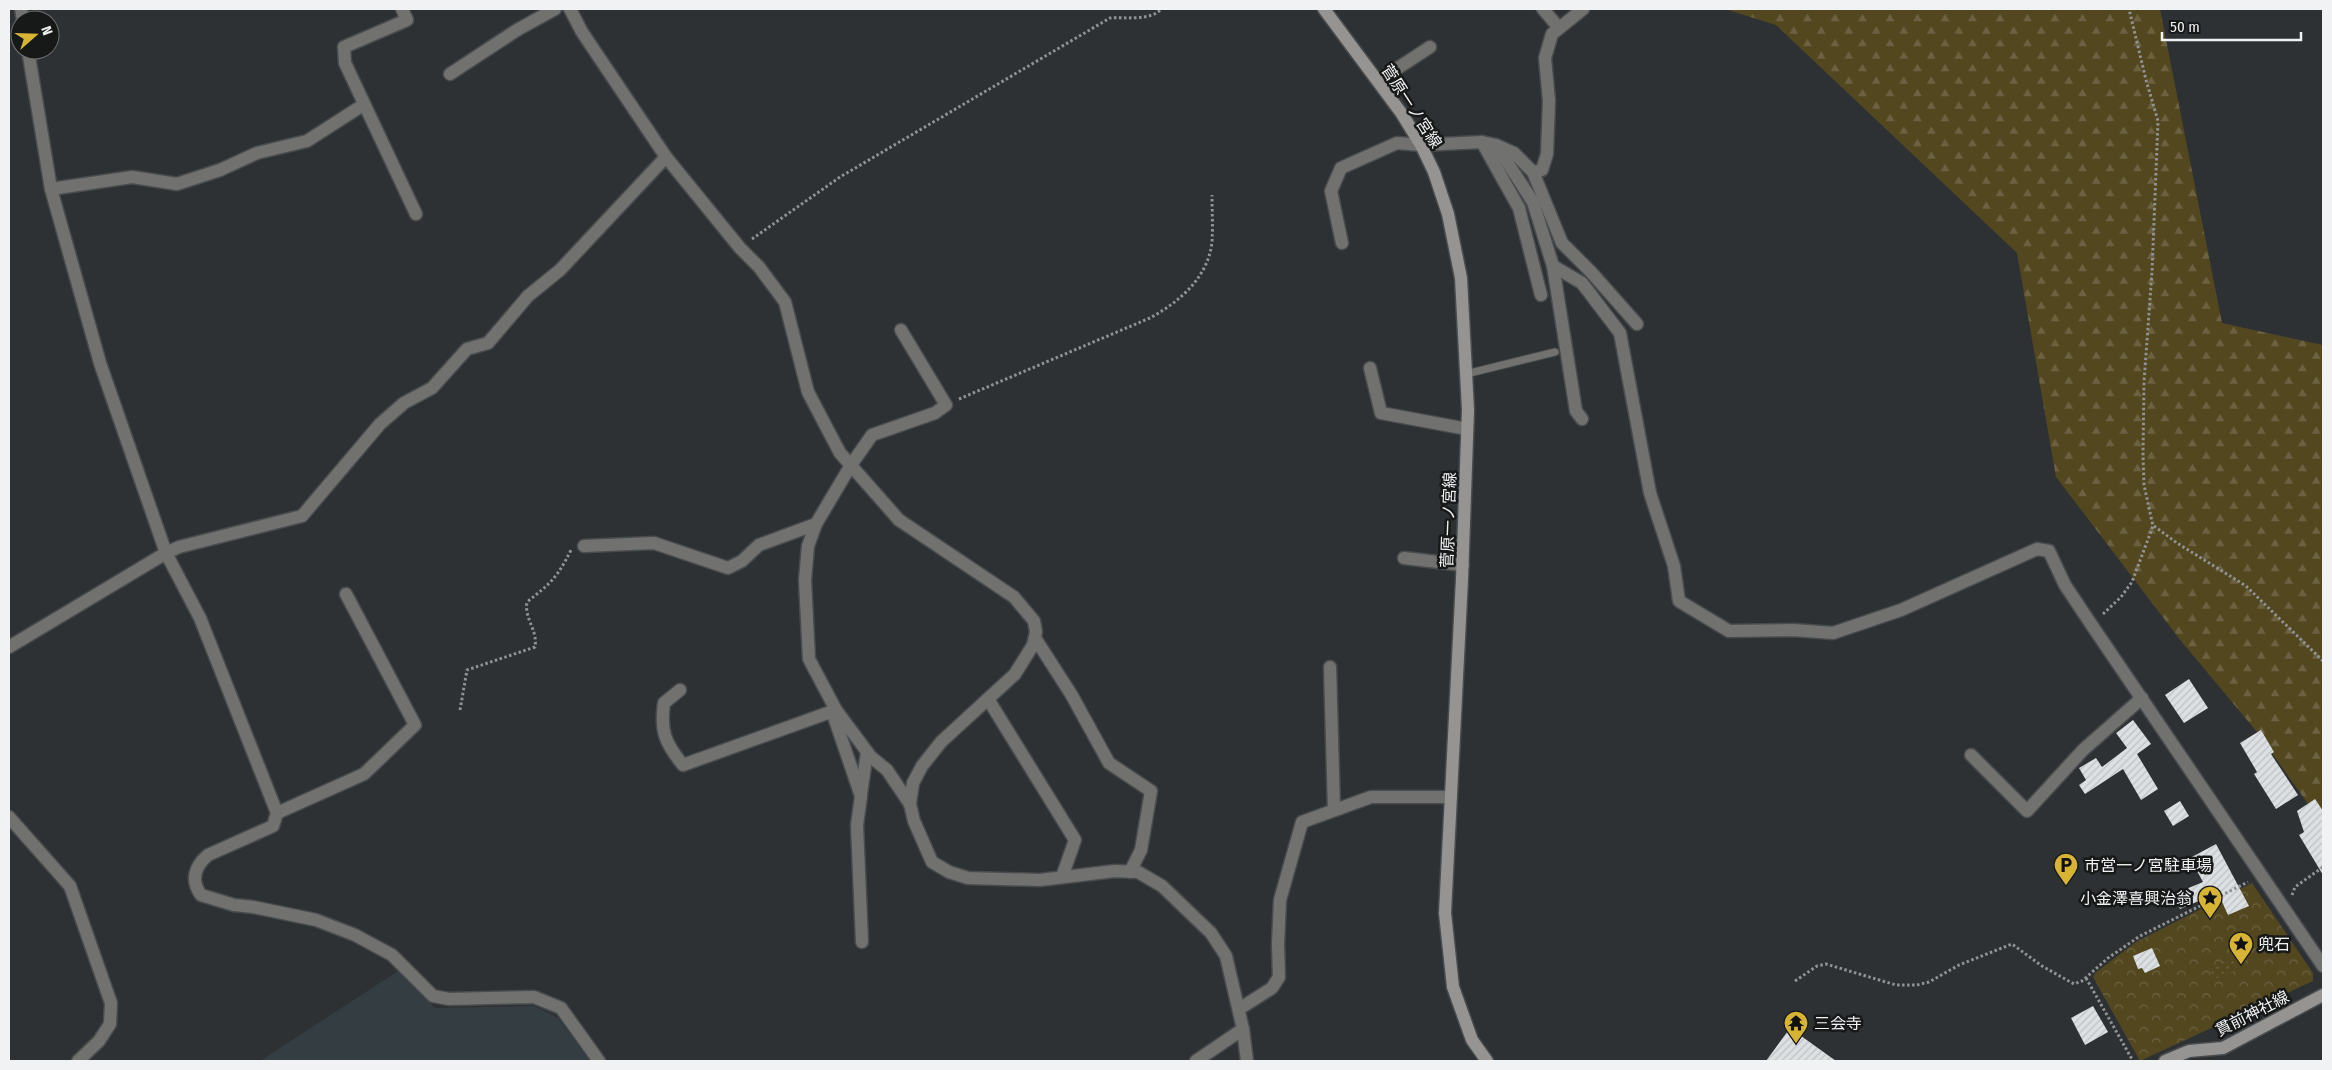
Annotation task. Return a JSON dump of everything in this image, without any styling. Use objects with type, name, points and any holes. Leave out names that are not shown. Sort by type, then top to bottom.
[{"type":"main road","name":"菅原一ノ宮線","points":[[1324,9],[1402,114],[1421,145],[1434,172],[1448,214],[1459,269],[1466,374],[1467,429],[1463,565],[1445,913],[1453,987],[1472,1040],[1487,1061]]},
{"type":"main road","name":"貫前神社線","points":[[2165,1061],[2189,1051],[2223,1048],[2323,995]]},
{"type":"street","points":[[402,9],[406,20],[344,48],[345,63],[363,105],[416,214]]},
{"type":"street","points":[[450,74],[517,30],[555,9]]},
{"type":"street","points":[[570,9],[582,32],[666,157],[740,248],[760,267],[785,302],[808,392],[840,453],[899,520],[1014,597],[1034,621],[1035,638],[1033,645],[1015,674],[941,742],[922,766],[913,783],[910,804]]},
{"type":"street","points":[[1544,9],[1559,28]]},
{"type":"street","points":[[1533,172],[1542,170],[1548,154],[1548,101],[1545,58],[1552,34],[1583,9]]},
{"type":"street","points":[[1378,81],[1430,47]]},
{"type":"street","points":[[30,60],[51,189],[100,363],[166,553],[200,618],[277,813],[273,826],[208,855],[201,861],[195,871],[194,878],[201,895],[234,905],[253,906],[316,920],[355,935],[392,955],[433,996],[449,999],[534,997],[561,1008],[599,1061]]},
{"type":"street","points":[[51,189],[132,178],[178,184],[220,170],[258,153],[307,141],[363,105]]},
{"type":"street","points":[[1342,243],[1331,191],[1341,168],[1397,143],[1421,145],[1482,142],[1496,145],[1514,153],[1533,172],[1562,244],[1591,272],[1637,324]]},
{"type":"street","points":[[1482,142],[1519,208],[1541,295]]},
{"type":"street","points":[[1496,145],[1533,202],[1553,266],[1576,411],[1582,419]]},
{"type":"street","points":[[9,647],[166,553],[180,547],[302,516],[380,424],[404,403],[432,388],[467,349],[488,343],[528,296],[560,270],[666,157]]},
{"type":"street","points":[[1553,266],[1582,283],[1620,332],[1650,493],[1674,566],[1679,601],[1729,631],[1793,630],[1833,633],[1901,610],[2037,549],[2048,551],[2065,585],[2323,966]]},
{"type":"street","points":[[860,796],[834,711],[809,659],[805,580],[808,546],[816,524],[851,465],[872,436],[935,414],[946,405],[901,330]]},
{"type":"street","points":[[1370,368],[1381,413],[1467,429]]},
{"type":"street","points":[[584,546],[654,543],[728,568],[742,561],[760,545],[816,524]]},
{"type":"street","points":[[1404,558],[1463,565]]},
{"type":"street","points":[[277,813],[364,774],[415,725],[346,594]]},
{"type":"street","points":[[1035,638],[1072,694],[1109,763],[1151,791],[1141,850],[1130,872]]},
{"type":"street","points":[[1330,667],[1334,810]]},
{"type":"street","points":[[680,690],[664,703],[661,725],[671,751],[683,765],[834,711]]},
{"type":"street","points":[[1971,755],[2027,811],[2083,750],[2142,698]]},
{"type":"street","points":[[988,699],[1075,840],[1062,877]]},
{"type":"street","points":[[834,711],[867,752],[887,770],[910,804],[919,836],[932,862],[950,872],[968,878],[1040,880],[1115,870],[1138,872],[1162,886],[1211,933],[1226,956],[1239,1009],[1247,1061]]},
{"type":"street","points":[[862,942],[858,825],[860,796],[867,752]]},
{"type":"street","points":[[1239,1009],[1272,988],[1280,978],[1278,944],[1280,900],[1302,822],[1371,797],[1451,797]]},
{"type":"street","points":[[9,817],[70,886],[111,1003],[110,1024],[99,1041],[78,1061]]},
{"type":"street","points":[[1196,1061],[1243,1029]]},
{"type":"lane","points":[[1466,374],[1555,352]]},
{"type":"path","points":[[740,248],[840,177],[1110,18],[1147,16],[1159,12],[1161,9]]},
{"type":"path","points":[[2091,624],[2121,598],[2132,582],[2154,526],[2144,485],[2144,391],[2152,272],[2158,121],[2129,9]]},
{"type":"path","points":[[946,405],[1150,318],[1172,306],[1189,290],[1204,268],[1212,244],[1212,195]]},
{"type":"path","points":[[2154,526],[2177,543],[2246,586],[2323,661]]},
{"type":"path","points":[[460,710],[467,670],[535,646],[537,637],[525,612],[527,602],[552,583],[564,566],[570,551],[576,546],[584,546]]},
{"type":"path","points":[[2286,912],[2293,889],[2323,867]]},
{"type":"path","points":[[1795,981],[1817,966],[1826,964],[1896,984],[1917,985],[1930,982],[1959,965],[2012,944],[2074,984],[2086,978],[2108,958],[2140,936],[2262,875]]},
{"type":"path","points":[[2086,978],[2133,1061]]},
{"type":"path","points":[[2244,1011],[2247,1016]]},
{"type":"shaded area","points":[[398,971],[435,1008],[534,1006],[558,1018],[590,1061],[260,1061]]},
{"type":"green space","points":[[1725,9],[2160,9],[2222,323],[2323,345],[2323,825],[2257,732],[2181,641],[2056,477],[2017,253],[1776,25]]},
{"type":"green space","points":[[2252,883],[2313,973],[2313,981],[2140,1061],[2093,977],[2095,973],[2136,942]]},
{"type":"green space","points":[[2235,958],[2239,964],[2231,973],[2220,978],[2212,977],[2211,972],[2217,964]]},
{"type":"building","points":[[2189,679],[2208,708],[2184,723],[2165,695]]},
{"type":"building","points":[[2133,720],[2151,744],[2137,754],[2158,789],[2141,800],[2123,769],[2085,794],[2079,785],[2086,780],[2079,768],[2096,758],[2102,767],[2127,748],[2116,733]]},
{"type":"building","points":[[2261,730],[2274,752],[2271,754],[2298,795],[2276,809],[2254,774],[2257,772],[2240,743]]},
{"type":"building","points":[[2315,799],[2323,811],[2323,875],[2299,835],[2304,832],[2297,811]]},
{"type":"building","points":[[2180,801],[2189,816],[2173,826],[2164,811]]},
{"type":"building","points":[[2216,844],[2249,906],[2228,915],[2218,893],[2180,909],[2174,894],[2203,882],[2190,858]]},
{"type":"building","points":[[2152,948],[2160,966],[2145,973],[2142,968],[2138,969],[2133,956]]},
{"type":"building","points":[[2093,1006],[2108,1032],[2085,1045],[2071,1018]]},
{"type":"building","name":"三会寺","points":[[1790,1028],[1836,1061],[1766,1061]]},
{"type":"place","name":"市営一ノ宮駐車場","points":[[2066,886]]},
{"type":"place","name":"小金澤喜興治翁","points":[[2210,919]]},
{"type":"place","name":"兜石","points":[[2241,965]]},
{"type":"place","name":"三会寺","points":[[1796,1044]]}]
